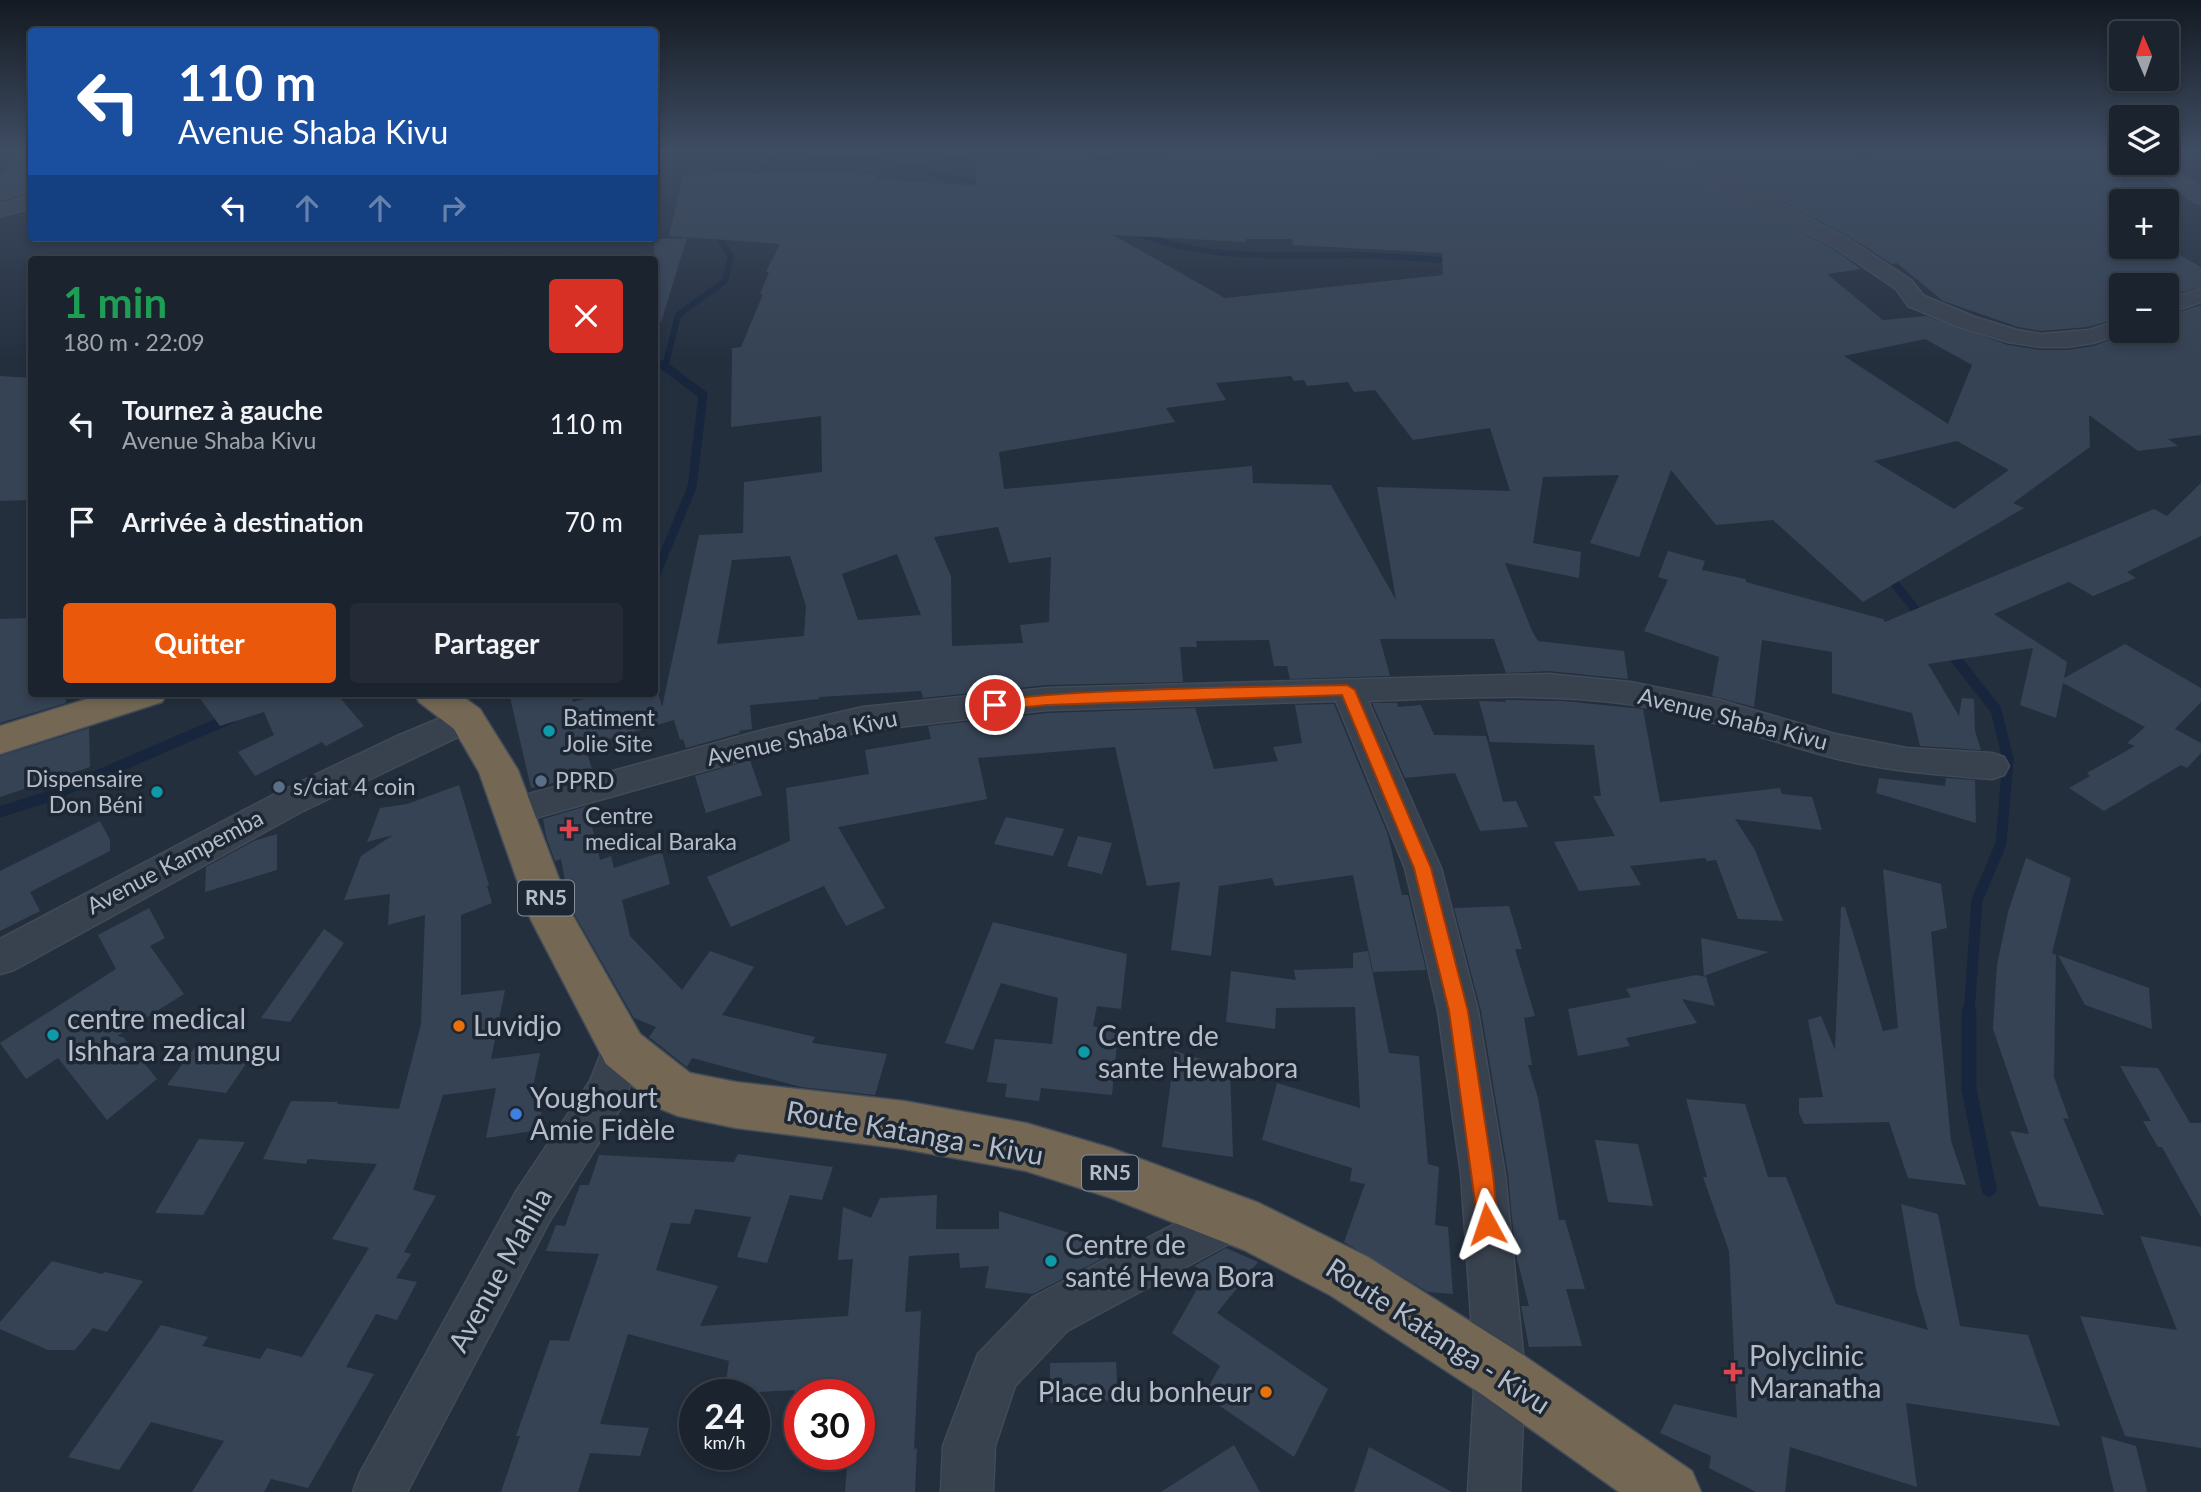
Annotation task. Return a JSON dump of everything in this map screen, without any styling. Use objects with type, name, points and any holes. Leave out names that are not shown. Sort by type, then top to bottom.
[{"type":"highway","points":[[0,740],[136,697]]},
{"type":"highway","name":"Route Katanga - Kivu","points":[[437,697],[467,719],[498,770],[553,920],[624,1049],[678,1093],[736,1105],[904,1125],[1026,1147],[1111,1173],[1259,1228],[1349,1276],[1500,1373],[1671,1492]]},
{"type":"street","points":[[1798,222],[1885,268],[1914,294],[1916,301],[1978,327],[2015,339],[2051,342],[2084,340],[2109,331]]},
{"type":"street","points":[[2179,303],[2201,295]]},
{"type":"street","name":"Avenue Shaba Kivu","points":[[514,811],[763,742],[863,719],[1047,699],[1548,685],[1630,693],[1719,712],[1835,746],[1906,760],[1992,766]]},
{"type":"street","points":[[1347,690],[1423,868],[1458,1011],[1482,1174],[1500,1373],[1493,1492]]},
{"type":"street","name":"Avenue Kampemba","points":[[0,958],[290,800],[467,719]]},
{"type":"street","name":"Avenue Mahila","points":[[379,1492],[533,1206],[607,1092],[624,1049]]},
{"type":"street","points":[[967,1492],[969,1446],[995,1371],[1049,1314],[1231,1218]]},
{"type":"building","points":[[672,222],[1781,222],[1832,248],[1861,269],[1827,274],[1883,320],[1926,316],[2008,345],[2041,350],[2067,350],[2094,346],[2109,340],[2109,343],[2179,343],[2179,312],[2201,305],[2201,435],[2168,439],[2178,446],[2138,451],[2089,415],[2090,447],[2013,503],[2024,508],[1863,602],[1773,520],[1716,525],[1671,470],[1639,557],[1590,543],[1619,475],[1543,477],[1533,543],[1581,552],[1579,578],[1505,563],[1532,631],[1538,641],[1624,651],[1628,679],[1548,671],[1506,673],[1494,639],[1380,639],[1390,676],[1290,679],[1287,666],[1274,666],[1269,640],[1196,641],[1197,647],[1180,647],[1183,682],[1047,685],[923,698],[921,691],[819,697],[750,705],[752,729],[686,748],[683,739],[680,740],[674,720],[585,746],[592,769],[580,773],[581,777],[531,788],[510,697],[572,697],[573,702],[591,697],[658,697],[658,693],[662,707],[699,535],[743,533],[744,482],[822,472],[821,416],[731,427],[732,348],[741,347],[763,294],[760,294],[769,272],[766,272],[780,244],[669,236]],"holes":[[[1113,235],[1245,242],[1246,239],[1292,239],[1293,245],[1442,253],[1443,275],[1225,298]],[[1925,339],[1972,365],[1948,424],[1844,356]],[[1291,376],[1294,381],[1304,380],[1307,386],[1348,382],[1354,392],[1375,390],[1413,440],[1490,428],[1510,491],[1377,487],[1396,600],[1331,485],[1253,483],[1252,466],[1004,489],[999,452],[1175,422],[1166,408],[1226,400],[1216,383]],[[1957,441],[2009,470],[1954,509],[1874,461]],[[998,527],[1009,563],[1051,557],[1049,622],[1020,625],[1023,643],[952,646],[951,576],[934,537]],[[897,554],[921,615],[858,620],[842,574]],[[790,556],[806,606],[804,636],[717,644],[732,560]]]},
{"type":"building","points":[[1821,222],[2109,222],[2109,259],[2179,259],[2179,255],[2201,267],[2201,287],[2179,293],[2179,273],[2109,273],[2109,321],[2088,327],[2041,331],[2018,327],[1943,301],[1897,263],[1892,264]]},
{"type":"building","points":[[687,238],[661,322],[658,322],[658,256],[654,256],[654,242],[658,242],[658,239]]},
{"type":"building","points":[[0,376],[28,378],[28,500],[0,501]]},
{"type":"building","points":[[2201,483],[2201,536],[2127,572],[2136,578],[2093,596],[2069,582],[1994,614],[2067,662],[2064,678],[2125,644],[2201,688],[2201,702],[2175,729],[2201,743],[2201,753],[2187,768],[2181,765],[2104,811],[2069,788],[2090,776],[2087,773],[2135,746],[2127,743],[2145,727],[2063,683],[2056,718],[2020,705],[2033,648],[1928,664],[1959,716],[1962,698],[1974,699],[1975,731],[1981,750],[1920,746],[1912,713],[1832,693],[1832,652],[1762,640],[1754,707],[1712,696],[1719,657],[1644,631],[1668,580],[1658,577],[1668,551],[1705,561],[1702,570],[1746,579],[1746,582],[1883,619],[1885,622],[2154,509],[2167,516]]},
{"type":"building","points":[[28,618],[28,697],[66,697],[66,703],[0,723],[0,619]]},
{"type":"building","points":[[199,697],[339,697],[364,726],[326,746],[322,742],[255,776],[238,752],[274,735],[264,712],[220,726]]},
{"type":"building","points":[[1505,700],[1563,701],[1643,709],[1660,802],[1780,788],[1782,794],[1812,797],[1822,830],[1735,819],[1755,850],[1783,921],[1738,919],[1716,860],[1707,861],[1705,858],[1630,866],[1641,885],[1579,891],[1554,842],[1615,836],[1593,796],[1601,796],[1594,745],[1490,742],[1479,701],[1506,702]]},
{"type":"building","points":[[1372,703],[1397,703],[1398,707],[1421,705],[1434,735],[1486,736],[1503,802],[1516,801],[1528,827],[1480,831],[1455,773],[1405,778]]},
{"type":"building","points":[[1334,704],[1388,835],[1402,895],[1408,895],[1426,970],[1373,972],[1353,875],[1275,886],[1272,878],[1219,886],[1211,956],[1171,950],[1180,882],[1147,886],[1115,747],[978,758],[987,799],[838,827],[885,908],[846,926],[824,886],[731,927],[707,877],[790,841],[786,788],[869,774],[865,750],[931,739],[928,726],[1047,713],[1195,708],[1214,769],[1278,761],[1273,747],[1302,743],[1295,705]]},
{"type":"building","points":[[89,728],[90,767],[0,797],[0,756]]},
{"type":"building","points":[[750,760],[762,795],[706,813],[695,776]]},
{"type":"building","points":[[1879,778],[1945,786],[1946,778],[1975,780],[1976,823],[1876,793]]},
{"type":"building","points":[[459,785],[492,903],[461,915],[461,995],[505,990],[491,1059],[540,1053],[532,1092],[545,1090],[539,1130],[486,1138],[496,1088],[443,1095],[413,1190],[436,1196],[404,1252],[411,1254],[396,1278],[417,1282],[397,1320],[376,1314],[346,1367],[374,1374],[308,1488],[271,1479],[264,1492],[192,1492],[224,1441],[151,1422],[119,1470],[68,1457],[161,1325],[208,1337],[202,1346],[260,1359],[267,1348],[302,1357],[369,1248],[332,1239],[377,1164],[308,1159],[306,1164],[263,1159],[291,1101],[338,1102],[337,1104],[399,1109],[421,1024],[425,915],[388,925],[390,894],[344,900],[361,856],[393,835],[367,842],[380,808],[407,804]]},
{"type":"building","points":[[587,806],[600,860],[611,856],[614,868],[662,852],[670,884],[622,900],[630,936],[682,990],[710,951],[754,967],[722,1015],[815,1037],[812,1043],[887,1054],[875,1095],[801,1087],[692,1058],[687,1067],[649,1037],[656,1027],[634,1018],[575,915],[567,893],[561,859],[555,861],[546,836],[543,819]]},
{"type":"building","points":[[1006,817],[1064,829],[1053,856],[994,844]]},
{"type":"building","points":[[100,821],[110,840],[110,851],[30,892],[40,911],[0,931],[0,871]]},
{"type":"building","points":[[277,834],[277,870],[205,892],[206,867],[254,841]]},
{"type":"building","points":[[1078,836],[1112,843],[1102,874],[1067,866]]},
{"type":"building","points":[[2026,858],[2071,878],[2052,953],[2056,955],[2054,1077],[2069,1119],[2063,1118],[2104,1215],[2039,1206],[2010,1131],[2029,1134],[1993,1029],[1997,965],[2008,912]]},
{"type":"building","points":[[1883,869],[1941,884],[1947,928],[1931,932],[1951,1141],[1966,1185],[1908,1178],[1889,1122],[1804,1124],[1799,1113],[1799,1098],[1823,1097],[1808,1020],[1821,1016],[1835,1050],[1841,907],[1845,907],[1883,1031],[1898,1028]]},
{"type":"building","points":[[1509,906],[1522,949],[1515,949],[1535,1016],[1524,1018],[1532,1065],[1528,1065],[1538,1098],[1559,1220],[1565,1220],[1585,1289],[1566,1289],[1582,1346],[1529,1347],[1521,1306],[1529,1306],[1515,1251],[1508,1174],[1481,1011],[1454,908]]},
{"type":"building","points":[[149,908],[165,938],[150,946],[184,994],[117,1036],[123,1037],[157,1079],[107,1120],[58,1058],[26,1079],[0,1043],[116,969],[98,935]]},
{"type":"building","points":[[993,922],[1127,954],[1121,1009],[1097,1006],[1093,1026],[1118,1034],[1112,1095],[1041,1088],[1039,1101],[1005,1097],[1007,1084],[987,1082],[995,1039],[1052,1044],[1058,998],[1001,983],[973,1050],[945,1043]]},
{"type":"building","points":[[324,929],[344,943],[290,1022],[261,1018]]},
{"type":"building","points":[[1701,938],[1769,952],[1704,976]]},
{"type":"building","points":[[1368,951],[1389,1053],[1419,1056],[1428,1164],[1439,1167],[1435,1225],[1448,1227],[1453,1294],[1428,1292],[1344,1242],[1365,1184],[1350,1181],[1352,1168],[1262,1140],[1277,1083],[1360,1108],[1355,1007],[1276,1008],[1275,1029],[1226,1022],[1231,971],[1296,980],[1294,970],[1353,968],[1353,953]]},
{"type":"building","points":[[2058,955],[2149,988],[2152,1029],[2085,1005]]},
{"type":"building","points":[[1696,975],[1706,977],[1715,1006],[1682,999],[1697,1023],[1626,1038],[1630,1046],[1578,1056],[1568,1009],[1631,997],[1626,989]]},
{"type":"building","points":[[195,1047],[252,1055],[226,1093],[167,1085]]},
{"type":"building","points":[[1175,1051],[1230,1068],[1233,1157],[1162,1147]]},
{"type":"building","points":[[2120,1066],[2158,1068],[2190,1123],[2201,1123],[2201,1217],[2162,1147],[2158,1147],[2143,1121],[2151,1121]]},
{"type":"building","points":[[1686,1099],[1745,1104],[1768,1177],[1786,1177],[1836,1304],[1928,1330],[1916,1289],[1901,1204],[1938,1214],[1960,1326],[2028,1335],[2060,1426],[1906,1403],[1917,1487],[1790,1447],[1785,1492],[1756,1492],[1709,1468],[1711,1456],[1660,1433],[1674,1404],[1737,1418],[1729,1251],[1703,1177],[1707,1177]]},
{"type":"building","points":[[199,1139],[245,1142],[203,1215],[155,1213]]},
{"type":"building","points":[[1595,1140],[1638,1144],[1653,1206],[1608,1202]]},
{"type":"building","points":[[738,1154],[833,1167],[822,1200],[790,1195],[767,1263],[737,1257],[751,1217],[695,1209],[690,1224],[671,1223],[656,1270],[718,1286],[700,1326],[848,1316],[853,1259],[838,1260],[843,1207],[871,1218],[880,1198],[937,1195],[936,1229],[999,1229],[999,1211],[1121,1249],[1033,1294],[985,1288],[989,1266],[960,1268],[959,1253],[909,1256],[905,1312],[921,1311],[914,1449],[917,1448],[915,1492],[845,1492],[847,1470],[875,1470],[875,1379],[784,1379],[784,1391],[770,1391],[770,1379],[726,1379],[729,1361],[628,1334],[600,1424],[649,1428],[640,1456],[590,1453],[578,1492],[501,1492],[520,1436],[516,1436],[550,1340],[569,1341],[599,1254],[546,1251],[556,1225],[565,1226],[580,1185],[589,1185],[599,1155],[734,1162]]},
{"type":"building","points":[[2140,1236],[2201,1247],[2201,1448],[2125,1436],[2080,1316],[2177,1330]]},
{"type":"building","name":"Place du bonheur","points":[[1226,1248],[1258,1262],[1217,1313],[1328,1389],[1294,1457],[1204,1395],[1220,1366],[1172,1333],[1207,1272],[1194,1266]]},
{"type":"building","points":[[52,1261],[143,1281],[107,1332],[93,1328],[75,1350],[48,1350],[0,1329],[0,1322]]},
{"type":"building","points":[[1116,1362],[1118,1400],[1050,1403],[1050,1363]]},
{"type":"building","points":[[2101,1436],[2136,1446],[2147,1492],[2114,1492]]},
{"type":"building","points":[[1234,1445],[1260,1492],[1161,1492]]},
{"type":"building","points":[[1369,1447],[1452,1492],[1354,1492]]},
{"type":"waterway","points":[[665,367],[678,315],[725,281],[731,256],[719,238],[722,229]]},
{"type":"waterway","points":[[1129,230],[1156,240],[1211,252],[1352,255],[1455,261]]},
{"type":"waterway","points":[[658,569],[692,487],[703,395],[665,367]]},
{"type":"waterway","points":[[1887,574],[1923,619]]},
{"type":"waterway","points":[[1949,650],[1996,710],[2008,759],[2001,844],[1977,900],[1969,1014]]},
{"type":"waterway","points":[[0,812],[53,795],[231,718]]},
{"type":"waterway","points":[[1969,1014],[1969,1089],[1989,1189]]},
{"type":"place","name":"Batiment Jolie Site","points":[[549,731]]},
{"type":"place","name":"PPRD","points":[[541,781]]},
{"type":"place","name":"s/ciat 4 coin","points":[[279,787]]},
{"type":"place","name":"Dispensaire Don Béni","points":[[157,792]]},
{"type":"place","name":"Centre medical Baraka","points":[[569,829]]},
{"type":"place","name":"Luvidjo","points":[[459,1026]]},
{"type":"place","name":"centre medical Ishhara za mungu","points":[[53,1035]]},
{"type":"place","name":"Centre de sante Hewabora","points":[[1084,1052]]},
{"type":"place","name":"Youghourt Amie Fidèle","points":[[516,1114]]},
{"type":"place","name":"Centre de santé Hewa Bora","points":[[1051,1261]]},
{"type":"place","name":"Polyclinic Maranatha","points":[[1733,1372]]},
{"type":"place","name":"Place du bonheur","points":[[1266,1392]]},
{"type":"route","points":[[995,705],[1047,699],[1347,690],[1423,868],[1458,1011],[1487,1224]]}]
